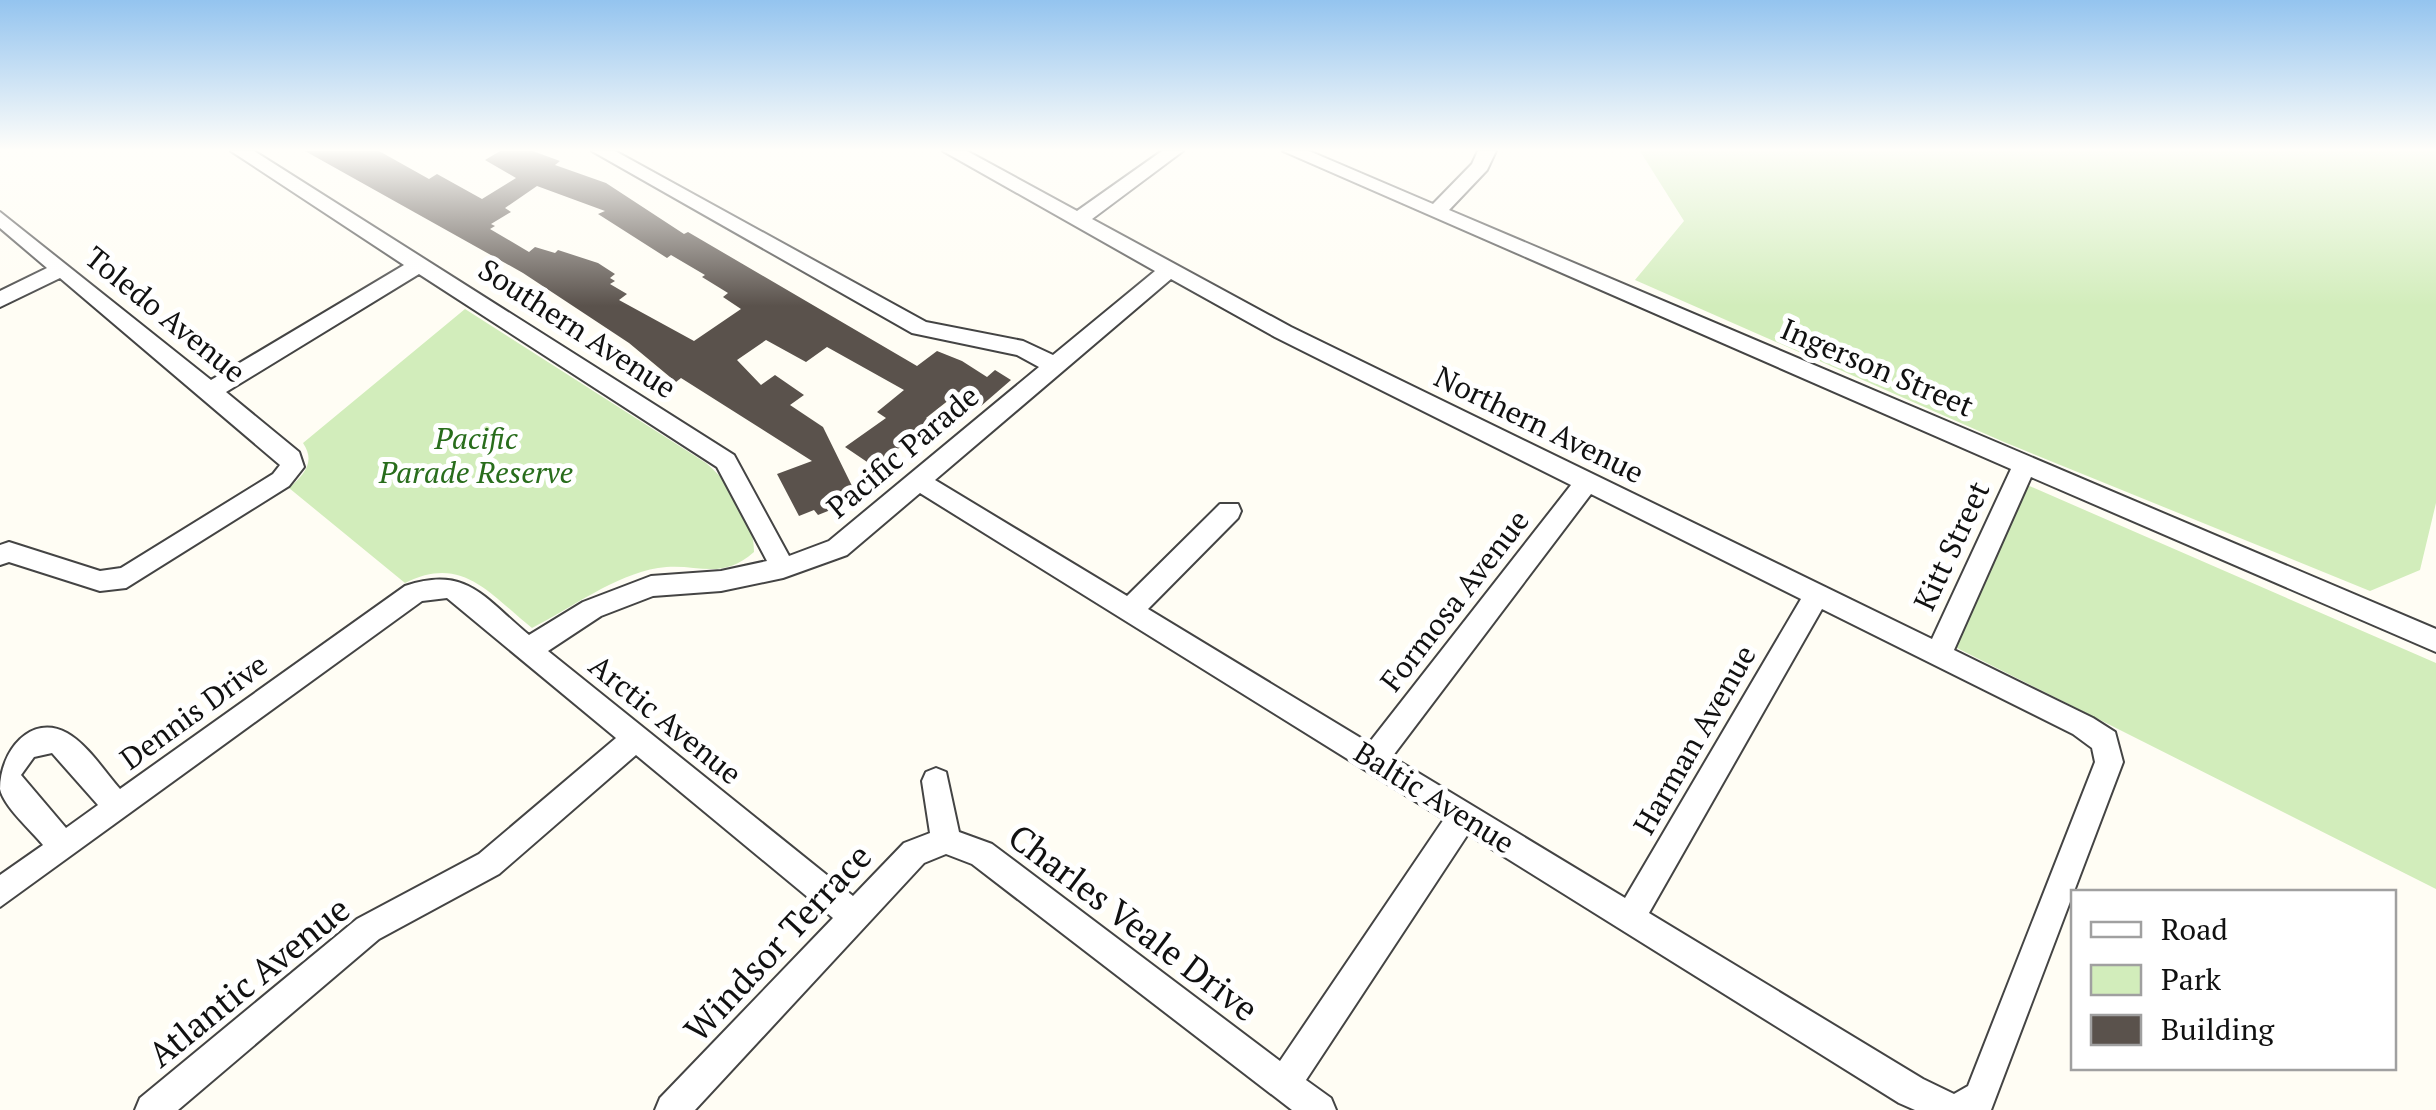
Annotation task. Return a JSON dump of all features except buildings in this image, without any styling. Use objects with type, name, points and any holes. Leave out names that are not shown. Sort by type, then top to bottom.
[{"type":"street","name":"Southern Avenue","points":[[323,203],[726,461],[783,568]]},
{"type":"street","points":[[694,203],[920,328],[1023,349],[1058,366]]},
{"type":"street","name":"Northern Avenue","points":[[1047,203],[1283,332],[2083,726],[2105,741]]},
{"type":"street","points":[[1078,220],[1102,203]]},
{"type":"street","name":"Ingerson Street","points":[[1414,203],[2436,641]]},
{"type":"street","points":[[1436,212],[1445,203]]},
{"type":"street","name":"Toledo Avenue","points":[[0,218],[292,458],[292,466],[281,480],[126,578],[100,581],[9,552],[0,556]]},
{"type":"street","points":[[210,391],[420,264]]},
{"type":"street","points":[[0,300],[61,269]]},
{"type":"street","name":"Pacific Parade","points":[[528,650],[592,609],[651,586],[720,581],[783,568],[838,548],[1169,270]]},
{"type":"street","name":"Kitt Street","points":[[1938,654],[2025,464]]},
{"type":"street","name":"Baltic Avenue","points":[[919,480],[1912,1092],[1954,1110],[1980,1098],[2109,762],[2105,741]]},
{"type":"street","name":"Formosa Avenue","points":[[1373,760],[1588,482]]},
{"type":"street","points":[[1130,610],[1228,512]]},
{"type":"street","name":"Arctic Avenue","points":[[428,588],[454,589],[855,917]]},
{"type":"street","name":"Dennis Drive","points":[[0,893],[414,593],[428,588]]},
{"type":"street","name":"Harman Avenue","points":[[1630,918],[1817,595]]},
{"type":"street","name":"Atlantic Avenue","points":[[152,1110],[368,929],[489,864],[636,738]]},
{"type":"street","points":[[63,847],[6,778],[8,764],[25,748],[46,739],[60,742],[118,807]]},
{"type":"street","points":[[936,781],[946,840]]},
{"type":"street","points":[[1284,1084],[1463,816]]},
{"type":"street","name":"Windsor Terrace","points":[[672,1110],[914,853],[946,840]]},
{"type":"street","name":"Charles Veale Drive","points":[[946,840],[982,854],[1318,1110]]},
{"type":"green space","points":[[1673,203],[2436,203],[2436,503],[2420,570],[2370,591],[2004,442],[1635,280],[1684,221]]},
{"type":"green space","name":"Pacific Parade Reserve","points":[[465,309],[706,463],[739,503],[750,527],[754,552],[719,569],[672,567],[642,572],[532,628],[488,591],[459,576],[425,575],[405,583],[289,488],[308,462],[303,443]]},
{"type":"green space","points":[[2025,484],[2436,663],[2436,889],[1955,647]]}]
